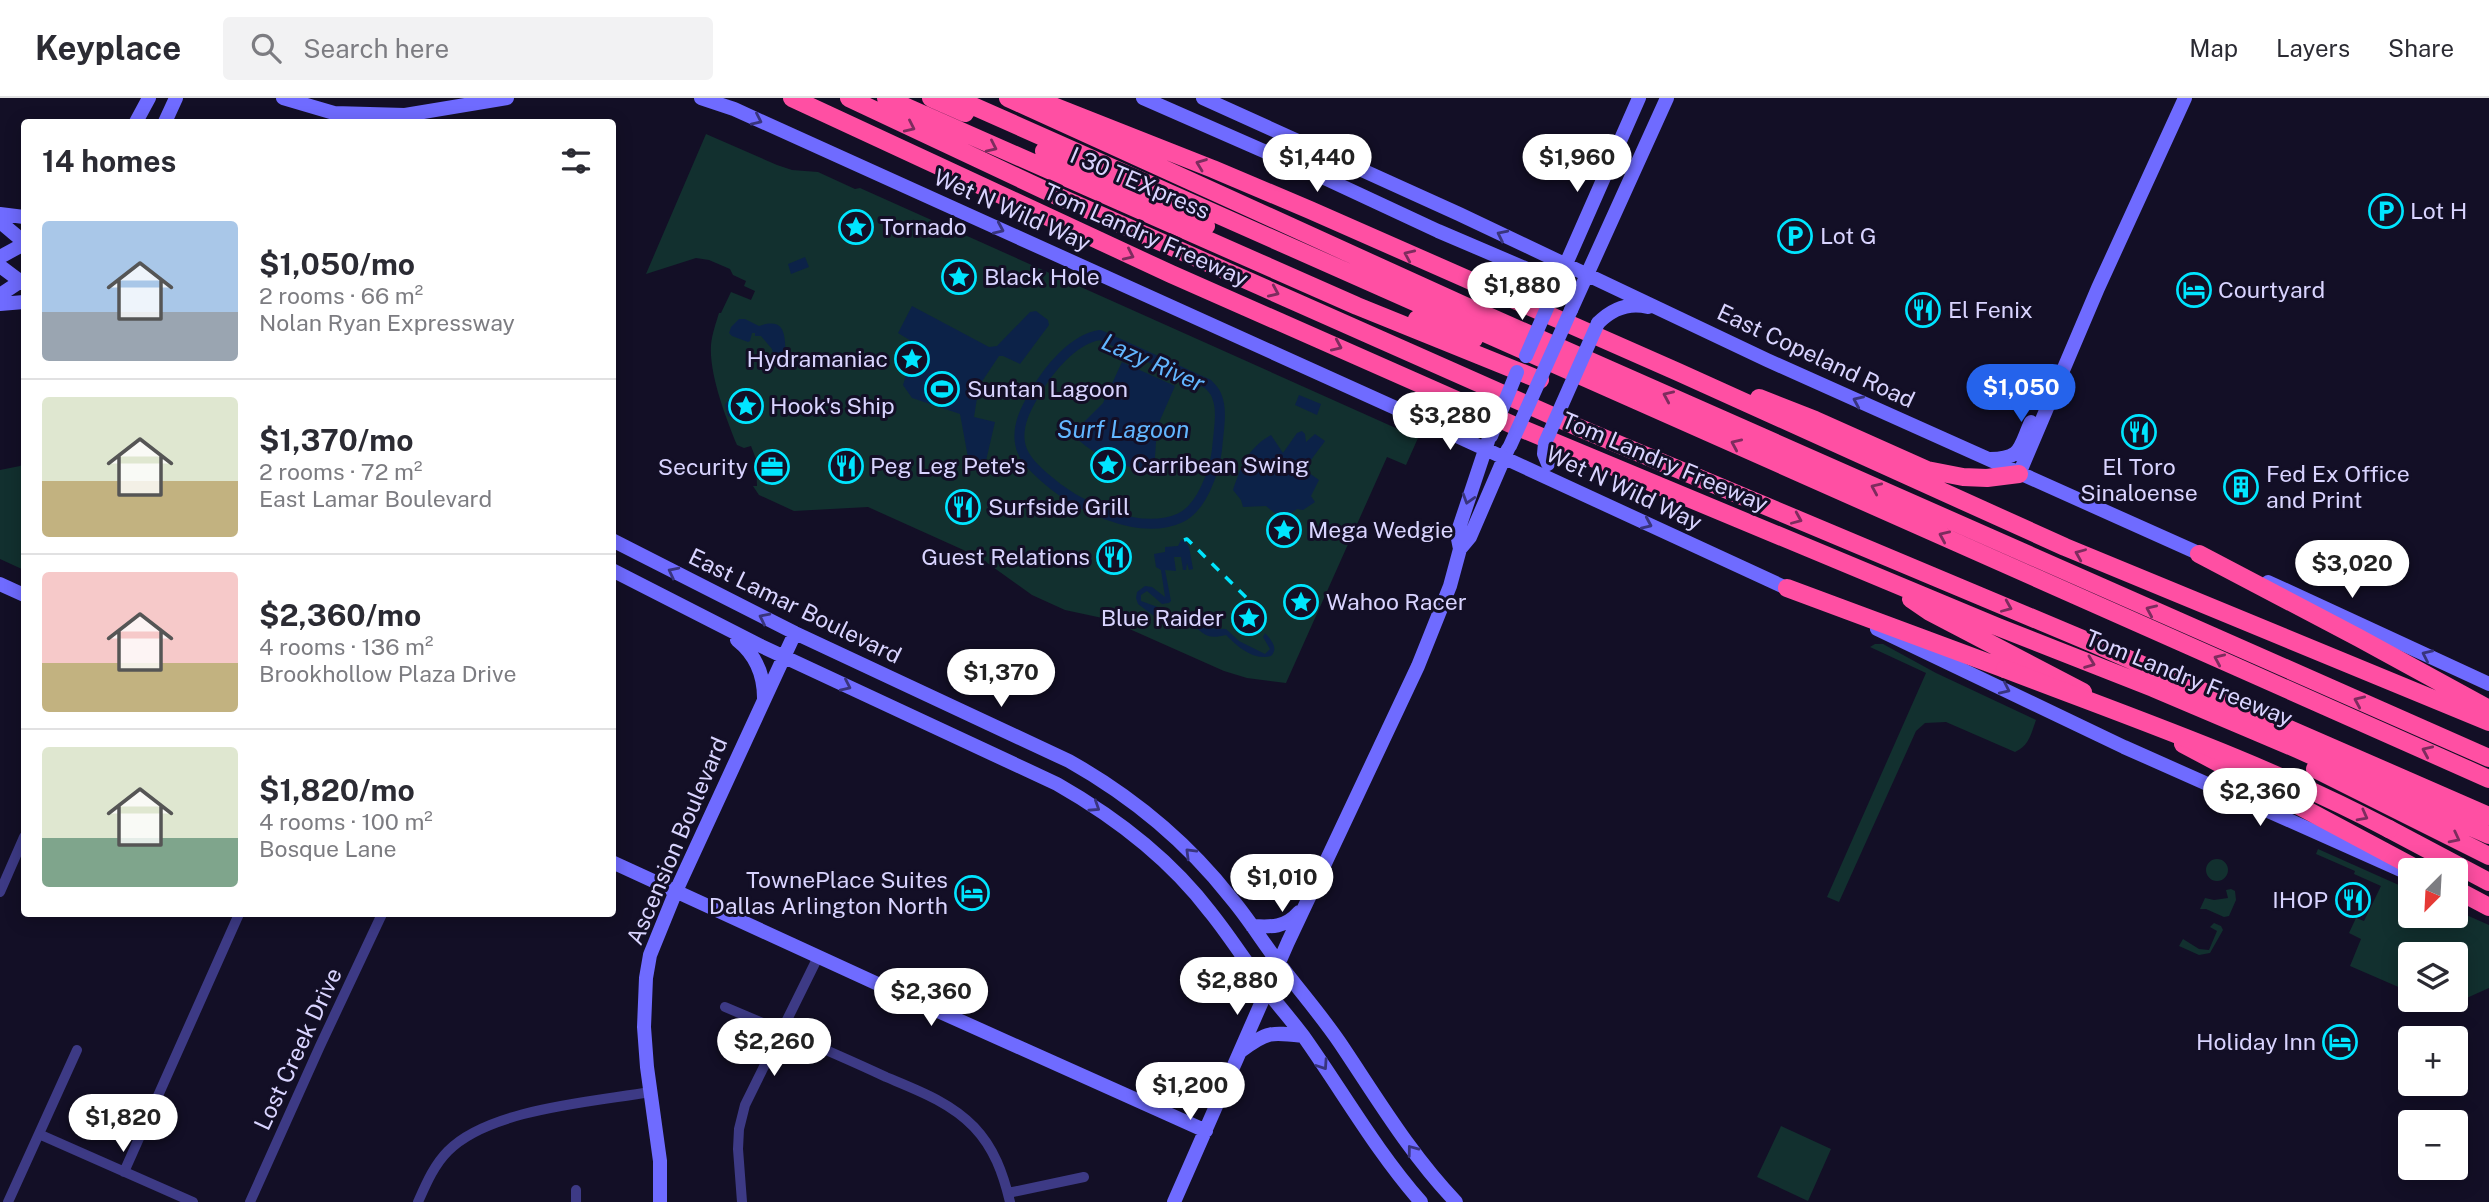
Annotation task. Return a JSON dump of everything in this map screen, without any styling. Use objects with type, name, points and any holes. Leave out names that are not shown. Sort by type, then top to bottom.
[{"type":"highway","name":"Tom Landry Freeway","points":[[792,98],[1171,274],[1513,425],[1998,627],[2153,688],[2489,835]]},
{"type":"highway","points":[[849,98],[1058,196],[1582,429],[2092,643],[2489,816]]},
{"type":"highway","name":"I 30 TEXpress","points":[[886,98],[1377,309]]},
{"type":"highway","points":[[931,98],[1377,309],[1417,319],[1543,372]]},
{"type":"highway","points":[[955,98],[2489,779]]},
{"type":"highway","name":"Tom Landry Freeway","points":[[1008,98],[1500,322],[2489,758]]},
{"type":"highway","points":[[1026,98],[1040,101],[1226,174],[1678,372],[2065,547],[2489,722]]},
{"type":"highway","points":[[1678,372],[1803,415],[1927,470],[1963,477],[1987,478],[2019,474]]},
{"type":"highway","points":[[2199,554],[2489,709]]},
{"type":"highway","points":[[1886,580],[1930,612],[2398,859]]},
{"type":"highway","points":[[1787,589],[2254,765],[2342,804],[2489,882]]},
{"type":"highway","points":[[2153,688],[2213,724],[2292,758],[2489,856]]},
{"type":"highway","points":[[2468,898],[2489,908]]},
{"type":"main road","points":[[166,119],[176,98]]},
{"type":"main road","points":[[283,98],[334,113],[405,115],[506,98]]},
{"type":"main road","name":"Wet N Wild Way","points":[[701,98],[734,109],[1487,442],[1585,496],[2124,747],[2398,869]]},
{"type":"main road","points":[[713,98],[734,109]]},
{"type":"main road","points":[[1143,98],[1534,272],[1549,288],[1550,301]]},
{"type":"main road","name":"East Copeland Road","points":[[1203,98],[2019,474],[2314,602],[2489,684]]},
{"type":"main road","points":[[1460,549],[1457,534],[1487,442],[1639,98]]},
{"type":"main road","points":[[1174,1202],[1306,903],[1418,666],[1450,586],[1460,549],[1470,537],[1667,98]]},
{"type":"main road","points":[[2019,474],[2048,402],[2185,98]]},
{"type":"main road","points":[[138,119],[147,100]]},
{"type":"main road","points":[[1389,208],[1398,187]]},
{"type":"main road","points":[[0,214],[21,216]]},
{"type":"main road","points":[[0,222],[21,240]]},
{"type":"main road","points":[[0,257],[21,245]]},
{"type":"main road","points":[[0,266],[21,280]]},
{"type":"main road","points":[[0,295],[21,282]]},
{"type":"main road","points":[[0,304],[21,302]]},
{"type":"main road","points":[[1585,496],[1548,464],[1544,454],[1545,443],[1598,323],[1609,312],[1625,306],[1639,305],[1663,311]]},
{"type":"main road","points":[[1987,459],[2007,459],[2017,454],[2035,414],[2048,402]]},
{"type":"main road","name":"East Lamar Boulevard","points":[[616,542],[795,633],[1069,761],[1113,788],[1163,826],[1220,885],[1252,926],[1339,1040],[1394,1128],[1433,1178],[1456,1202]]},
{"type":"main road","points":[[616,572],[716,624],[1057,784],[1116,821],[1168,864],[1211,912],[1303,1036],[1386,1160],[1421,1202]]},
{"type":"main road","points":[[0,584],[21,594]]},
{"type":"main road","points":[[716,624],[748,648],[764,684],[764,700]]},
{"type":"main road","name":"Ascension Boulevard","points":[[660,1202],[660,1161],[644,1027],[650,955],[676,891],[795,633]]},
{"type":"main road","points":[[1057,784],[1069,761]]},
{"type":"main road","points":[[616,864],[1206,1131]]},
{"type":"main road","points":[[1252,926],[1274,927],[1286,924],[1306,903]]},
{"type":"main road","points":[[1240,1052],[1273,1032],[1303,1036]]},
{"type":"street","points":[[0,892],[21,844]]},
{"type":"street","points":[[124,1172],[238,917]]},
{"type":"street","name":"Lost Creek Drive","points":[[250,1202],[381,917]]},
{"type":"street","points":[[742,1202],[737,1149],[745,1105],[818,957]]},
{"type":"street","points":[[725,1007],[935,1099],[958,1112],[989,1145],[999,1164],[1009,1197],[1084,1177]]},
{"type":"street","points":[[8,1202],[41,1135],[77,1050]]},
{"type":"street","points":[[418,1202],[431,1174],[449,1150],[484,1127],[510,1116],[650,1092]]},
{"type":"street","points":[[41,1135],[193,1202]]},
{"type":"street","points":[[576,1191],[576,1202]]},
{"type":"green space","points":[[706,134],[777,165],[792,170],[818,172],[855,189],[860,188],[1418,438],[1406,465],[1387,457],[1286,683],[1247,678],[1224,671],[1107,619],[1065,610],[1032,595],[979,557],[868,507],[794,511],[759,495],[753,486],[757,486],[756,459],[751,446],[744,448],[737,445],[719,396],[711,357],[719,313],[731,292],[751,300],[755,291],[744,286],[746,281],[733,275],[730,269],[709,260],[696,258],[646,274]]},
{"type":"green space","points":[[20,466],[21,569],[0,559],[0,470]]},
{"type":"green space","points":[[1883,644],[1936,673],[2036,720],[2026,743],[2015,752],[1946,722],[1925,723],[1916,731],[1839,902],[1827,897],[1926,673],[1870,647]]},
{"type":"green space","points":[[2318,849],[2398,885],[2398,928],[2468,928],[2468,916],[2489,925],[2489,988],[2468,997],[2468,942],[2398,942],[2398,987],[2350,966],[2361,939],[2349,933],[2356,918],[2364,921],[2381,886],[2316,854]]},
{"type":"green space","points":[[2217,859],[2225,862],[2228,870],[2225,878],[2217,881],[2209,878],[2206,870],[2209,862]]},
{"type":"green space","points":[[2226,890],[2235,891],[2236,900],[2229,916],[2224,917],[2200,909],[2205,898],[2228,898]]},
{"type":"green space","points":[[2214,923],[2223,930],[2210,953],[2199,955],[2179,946],[2183,939],[2199,949],[2209,950],[2217,931],[2210,927]]},
{"type":"green space","points":[[1781,1126],[1831,1149],[1808,1201],[1757,1177]]},
{"type":"water","points":[[805,257],[809,267],[791,274],[788,264]]},
{"type":"water","name":"Suntan Lagoon","points":[[912,306],[989,347],[997,346],[1030,312],[1036,311],[1048,320],[1049,325],[1020,364],[999,356],[979,386],[974,417],[995,422],[985,465],[979,469],[971,468],[969,463],[960,414],[912,398],[903,385],[916,344],[898,333]]},
{"type":"water","points":[[739,319],[759,326],[776,324],[781,328],[784,333],[787,364],[775,364],[772,349],[761,336],[752,333],[748,342],[732,336],[729,333],[731,327]]},
{"type":"water","name":"Surf Lagoon","points":[[1122,362],[1175,386],[1157,427],[1154,472],[1110,460],[1090,449],[1072,434],[1103,403]]},
{"type":"water","points":[[757,394],[763,403],[763,414],[755,419],[743,420],[728,416],[725,405],[729,399],[736,395],[747,398]]},
{"type":"water","points":[[1299,395],[1321,404],[1317,415],[1295,405]]},
{"type":"water","points":[[1302,431],[1306,442],[1315,434],[1325,441],[1305,468],[1298,465],[1319,480],[1311,496],[1315,502],[1303,510],[1297,509],[1285,518],[1266,506],[1243,507],[1233,490],[1242,465],[1251,452],[1271,435],[1283,453],[1297,433]]},
{"type":"water","points":[[1181,540],[1189,547],[1193,569],[1189,570],[1187,563],[1186,570],[1183,570],[1181,557],[1174,557],[1176,571],[1165,570],[1171,601],[1162,604],[1147,591],[1141,595],[1141,601],[1163,609],[1177,619],[1194,617],[1203,628],[1226,629],[1239,641],[1265,654],[1270,649],[1263,637],[1265,633],[1274,647],[1271,656],[1252,654],[1240,648],[1226,635],[1210,636],[1202,633],[1190,622],[1177,624],[1154,616],[1138,604],[1137,592],[1145,586],[1152,587],[1165,597],[1161,570],[1156,567],[1154,554],[1165,552],[1165,547],[1178,546]]},
{"type":"waterway","name":"Lazy River","points":[[1100,335],[1208,384],[1216,395],[1220,423],[1213,468],[1201,498],[1180,518],[1145,524],[1108,515],[1057,488],[1036,470],[1023,453],[1019,436],[1021,423],[1040,384],[1071,349],[1100,335]]},
{"type":"railway","points":[[1184,540],[1187,539],[1258,609]]},
{"type":"place","name":"Lot H","points":[[2386,211]]},
{"type":"place","name":"Tornado","points":[[856,227]]},
{"type":"place","name":"Lot G","points":[[1795,236]]},
{"type":"place","name":"Black Hole","points":[[959,277]]},
{"type":"place","name":"Courtyard","points":[[2194,290]]},
{"type":"place","name":"El Fenix","points":[[1923,310]]},
{"type":"place","name":"Hydramaniac","points":[[912,359]]},
{"type":"place","name":"Suntan Lagoon","points":[[942,389]]},
{"type":"place","name":"Hook's Ship","points":[[746,406]]},
{"type":"place","name":"El Toro Sinaloense","points":[[2139,432]]},
{"type":"place","name":"Carribean Swing","points":[[1108,465]]},
{"type":"place","name":"Peg Leg Pete's","points":[[846,466]]},
{"type":"place","name":"Security","points":[[772,467]]},
{"type":"place","name":"Fed Ex Office and Print","points":[[2241,487]]},
{"type":"place","name":"Surfside Grill","points":[[963,507]]},
{"type":"place","name":"Mega Wedgie","points":[[1284,530]]},
{"type":"place","name":"Guest Relations","points":[[1114,557]]},
{"type":"place","name":"Wahoo Racer","points":[[1301,602]]},
{"type":"place","name":"Blue Raider","points":[[1249,618]]},
{"type":"place","name":"TownePlace Suites Dallas Arlington North","points":[[972,893]]},
{"type":"place","name":"IHOP","points":[[2353,900]]},
{"type":"place","name":"Holiday Inn","points":[[2340,1042]]}]
